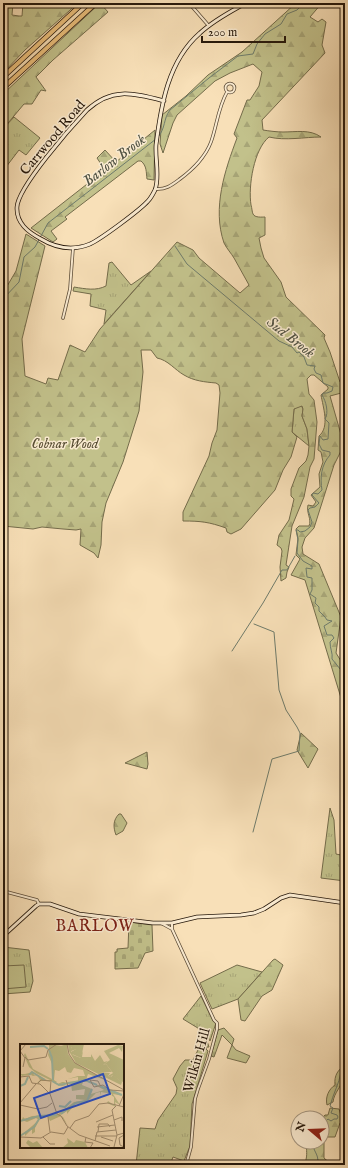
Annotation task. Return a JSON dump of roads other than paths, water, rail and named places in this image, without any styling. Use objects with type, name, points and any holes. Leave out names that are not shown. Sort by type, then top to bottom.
[{"type":"highway","points":[[3,77],[83,3]]},
{"type":"highway","points":[[3,88],[96,3]]},
{"type":"street","points":[[189,3],[209,26]]},
{"type":"street","points":[[63,318],[70,289],[73,248],[88,245],[99,239],[144,205],[156,189],[158,134],[170,77],[178,60],[192,41],[209,26],[246,3]]},
{"type":"street","points":[[156,189],[171,186],[195,168],[211,142],[219,112],[227,92],[226,85],[230,83],[233,84],[235,88],[233,91],[230,93],[227,92]]},
{"type":"street","name":"Carrwood Road","points":[[73,248],[55,246],[45,242],[25,229],[17,215],[20,194],[34,174],[86,110],[97,101],[105,97],[125,93],[164,101]]},
{"type":"street","points":[[3,890],[37,900],[39,904]]},
{"type":"street","points":[[3,936],[39,904],[50,904],[85,915],[172,923],[197,917],[254,913],[264,909],[281,898],[290,895],[345,903]]},
{"type":"street","points":[[161,923],[172,929]]},
{"type":"street","name":"Wilkin Hill","points":[[172,923],[172,929],[214,1020],[217,1023],[217,1029],[209,1059],[196,1094],[192,1147],[186,1165]]},
{"type":"waterway","name":"Barlow Brook","points":[[158,137],[161,134],[166,117],[170,110],[238,56],[253,54],[257,44],[265,34],[281,24],[287,14],[297,10],[304,3]]},
{"type":"waterway","name":"Barlow Brook","points":[[3,299],[19,282],[24,257],[35,247],[48,223],[156,139]]},
{"type":"waterway","name":"Sud Brook","points":[[175,246],[187,264],[279,341],[292,347],[297,353],[299,352],[304,357],[307,365],[315,366],[314,369],[316,373],[321,375],[323,383],[333,387],[332,391],[323,393],[322,395],[325,400],[327,414],[325,419],[329,423],[328,439],[323,440],[320,436],[319,444],[322,450],[330,452],[330,455],[322,472],[322,490],[318,494],[313,493],[312,495],[319,503],[315,507],[308,510],[312,522],[310,527],[305,531],[300,532],[296,530],[298,540],[297,553],[303,561],[312,566],[312,569],[306,568],[307,577],[312,578],[312,590],[310,594],[316,598],[315,603],[319,607],[319,611],[327,620],[332,621],[324,626],[327,635],[332,635],[334,638],[330,642],[332,659],[345,675]]},
{"type":"waterway","points":[[232,651],[282,570],[287,570],[295,556]]},
{"type":"waterway","points":[[253,832],[272,759],[299,751],[300,733],[286,710],[279,690],[274,632],[254,624]]},
{"type":"waterway","name":"Sud Brook","points":[[330,1120],[337,1119],[338,1117],[337,1115],[331,1113],[333,1108],[330,1106],[341,1072],[345,1070]]},
{"type":"waterway","name":"Sud Brook","points":[[314,1150],[318,1159],[315,1165]]},
{"type":"waterway","name":"Sud Brook","points":[[319,1160],[324,1165]]},
{"type":"district","name":"BARLOW","points":[[95,925]]},
{"type":"park label","name":"Cobnar Wood","points":[[65,443]]}]
